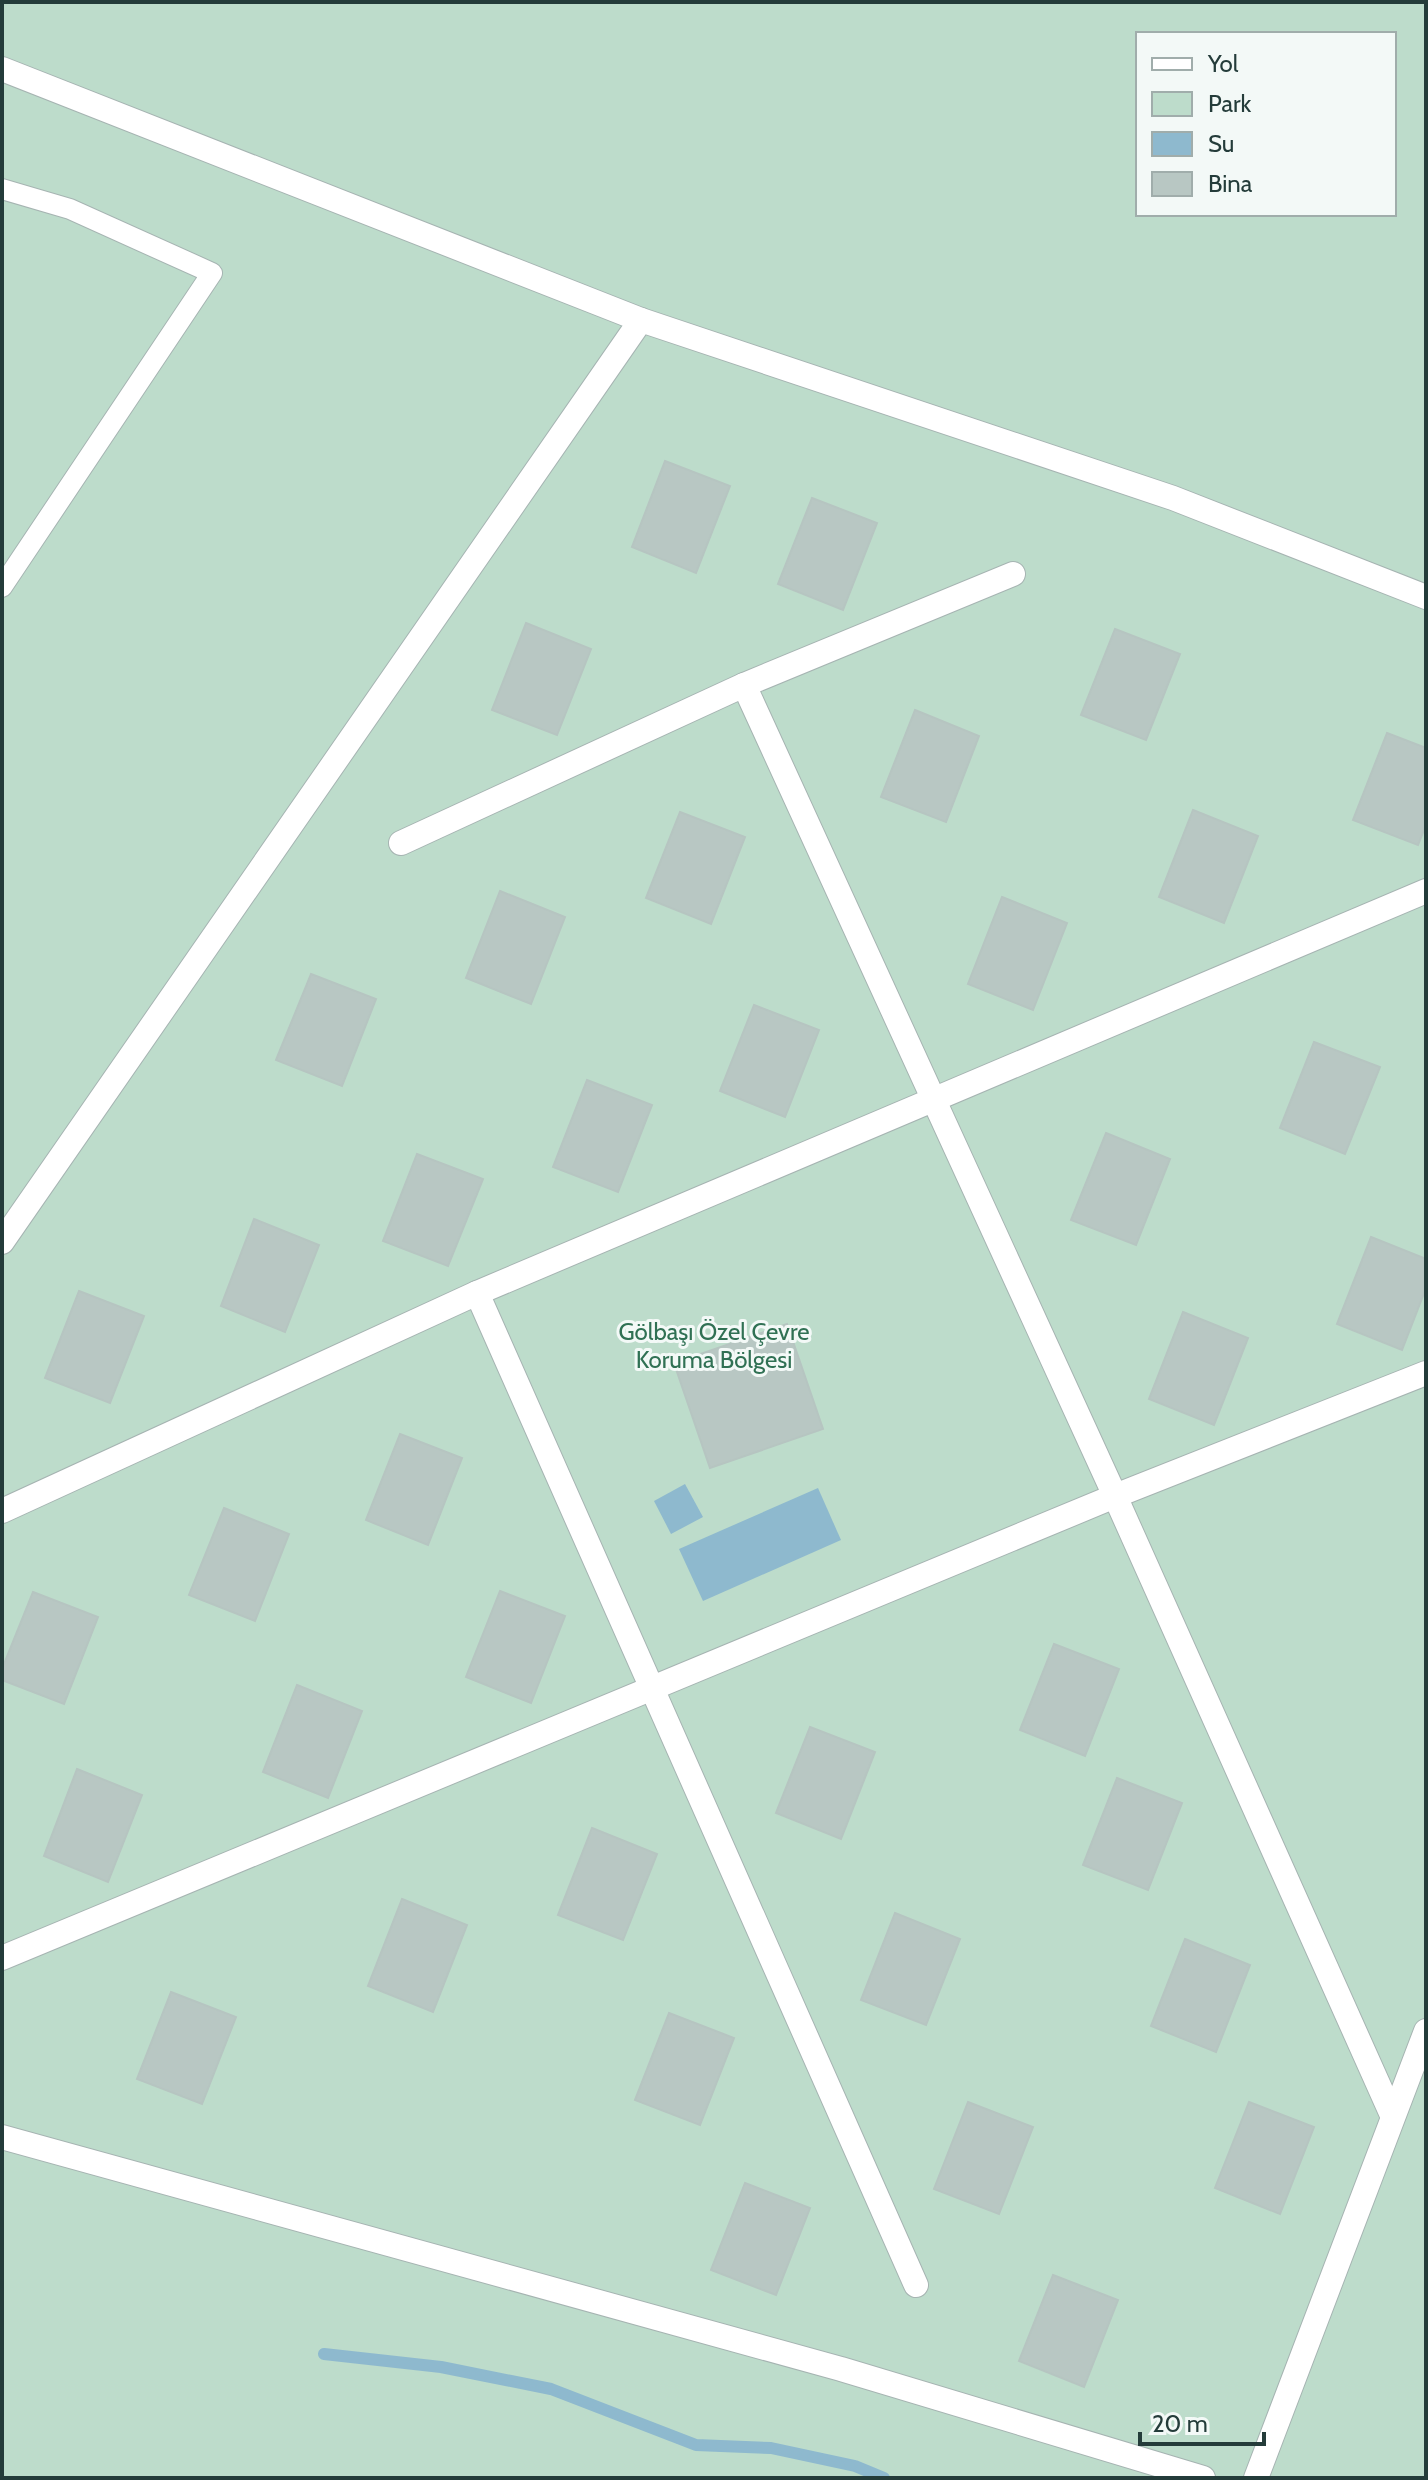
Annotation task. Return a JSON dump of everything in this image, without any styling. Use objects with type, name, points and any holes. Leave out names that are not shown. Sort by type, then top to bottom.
[{"type":"street","points":[[2,69],[641,320],[1173,498],[1426,597]]},
{"type":"street","points":[[2,1242],[641,320]]},
{"type":"street","points":[[401,843],[744,685],[1013,574]]},
{"type":"street","points":[[744,685],[1115,1496],[1392,2115]]},
{"type":"street","points":[[2,1511],[477,1293],[1426,891]]},
{"type":"street","points":[[477,1293],[916,2285]]},
{"type":"street","points":[[2,1958],[1115,1496],[1426,1373]]},
{"type":"street","points":[[1256,2478],[1426,2031]]},
{"type":"street","points":[[2,2137],[841,2369],[1203,2478]]},
{"type":"lane","points":[[2,189],[70,209],[212,273],[2,587]]},
{"type":"green space","name":"Gölbaşı Özel Çevre Koruma Bölgesi","points":[[2,2],[1426,2],[1426,2478],[2,2478]]},
{"type":"water","points":[[685,1484],[703,1517],[671,1534],[654,1501]]},
{"type":"water","points":[[818,1488],[841,1540],[703,1601],[679,1549]]},
{"type":"building","points":[[665,461],[730,486],[696,573],[632,547]]},
{"type":"building","points":[[812,498],[877,523],[843,610],[778,584]]},
{"type":"building","points":[[526,623],[591,649],[557,735],[492,710]]},
{"type":"building","points":[[1115,629],[1180,654],[1146,740],[1081,715]]},
{"type":"building","points":[[915,710],[979,736],[946,822],[881,797]]},
{"type":"building","points":[[1387,733],[1426,748],[1426,825],[1418,845],[1353,820]]},
{"type":"building","points":[[1193,810],[1258,836],[1224,923],[1159,897]]},
{"type":"building","points":[[680,812],[745,837],[711,924],[646,898]]},
{"type":"building","points":[[500,891],[565,917],[531,1004],[466,978]]},
{"type":"building","points":[[1002,897],[1067,923],[1033,1010],[968,984]]},
{"type":"building","points":[[311,974],[376,999],[342,1086],[276,1060]]},
{"type":"building","points":[[754,1005],[819,1030],[785,1117],[720,1091]]},
{"type":"building","points":[[1314,1042],[1380,1067],[1345,1154],[1280,1128]]},
{"type":"building","points":[[587,1080],[652,1105],[618,1192],[553,1167]]},
{"type":"building","points":[[1106,1133],[1170,1159],[1136,1245],[1071,1220]]},
{"type":"building","points":[[417,1154],[483,1179],[448,1266],[383,1241]]},
{"type":"building","points":[[254,1219],[319,1245],[285,1332],[221,1306]]},
{"type":"building","points":[[1371,1237],[1426,1259],[1426,1288],[1402,1350],[1337,1324]]},
{"type":"building","points":[[79,1291],[144,1316],[110,1403],[45,1378]]},
{"type":"building","points":[[1183,1312],[1248,1338],[1214,1425],[1149,1399]]},
{"type":"building","points":[[787,1324],[823,1429],[710,1468],[674,1363]]},
{"type":"building","points":[[400,1434],[462,1458],[428,1545],[366,1520]]},
{"type":"building","points":[[224,1508],[289,1534],[255,1621],[189,1595]]},
{"type":"building","points":[[500,1591],[565,1616],[531,1703],[466,1677]]},
{"type":"building","points":[[33,1592],[98,1617],[64,1704],[2,1680],[2,1669]]},
{"type":"building","points":[[1054,1644],[1119,1669],[1085,1756],[1020,1730]]},
{"type":"building","points":[[297,1685],[362,1711],[328,1798],[263,1772]]},
{"type":"building","points":[[810,1727],[875,1752],[841,1839],[776,1813]]},
{"type":"building","points":[[77,1769],[142,1795],[108,1882],[44,1856]]},
{"type":"building","points":[[1117,1778],[1182,1803],[1148,1890],[1083,1865]]},
{"type":"building","points":[[592,1828],[657,1854],[623,1940],[558,1915]]},
{"type":"building","points":[[402,1899],[467,1925],[433,2012],[368,1986]]},
{"type":"building","points":[[895,1913],[960,1939],[926,2025],[861,2000]]},
{"type":"building","points":[[1185,1939],[1250,1965],[1216,2052],[1151,2026]]},
{"type":"building","points":[[171,1992],[236,2017],[202,2104],[137,2079]]},
{"type":"building","points":[[669,2013],[734,2038],[700,2125],[635,2100]]},
{"type":"building","points":[[968,2102],[1033,2127],[999,2214],[934,2189]]},
{"type":"building","points":[[1249,2102],[1314,2127],[1280,2214],[1215,2188]]},
{"type":"building","points":[[745,2183],[810,2208],[776,2295],[711,2270]]},
{"type":"building","points":[[1053,2275],[1118,2300],[1084,2387],[1019,2361]]},
{"type":"waterway","points":[[324,2354],[441,2367],[551,2389],[696,2445],[771,2448],[855,2466],[884,2478]]}]
